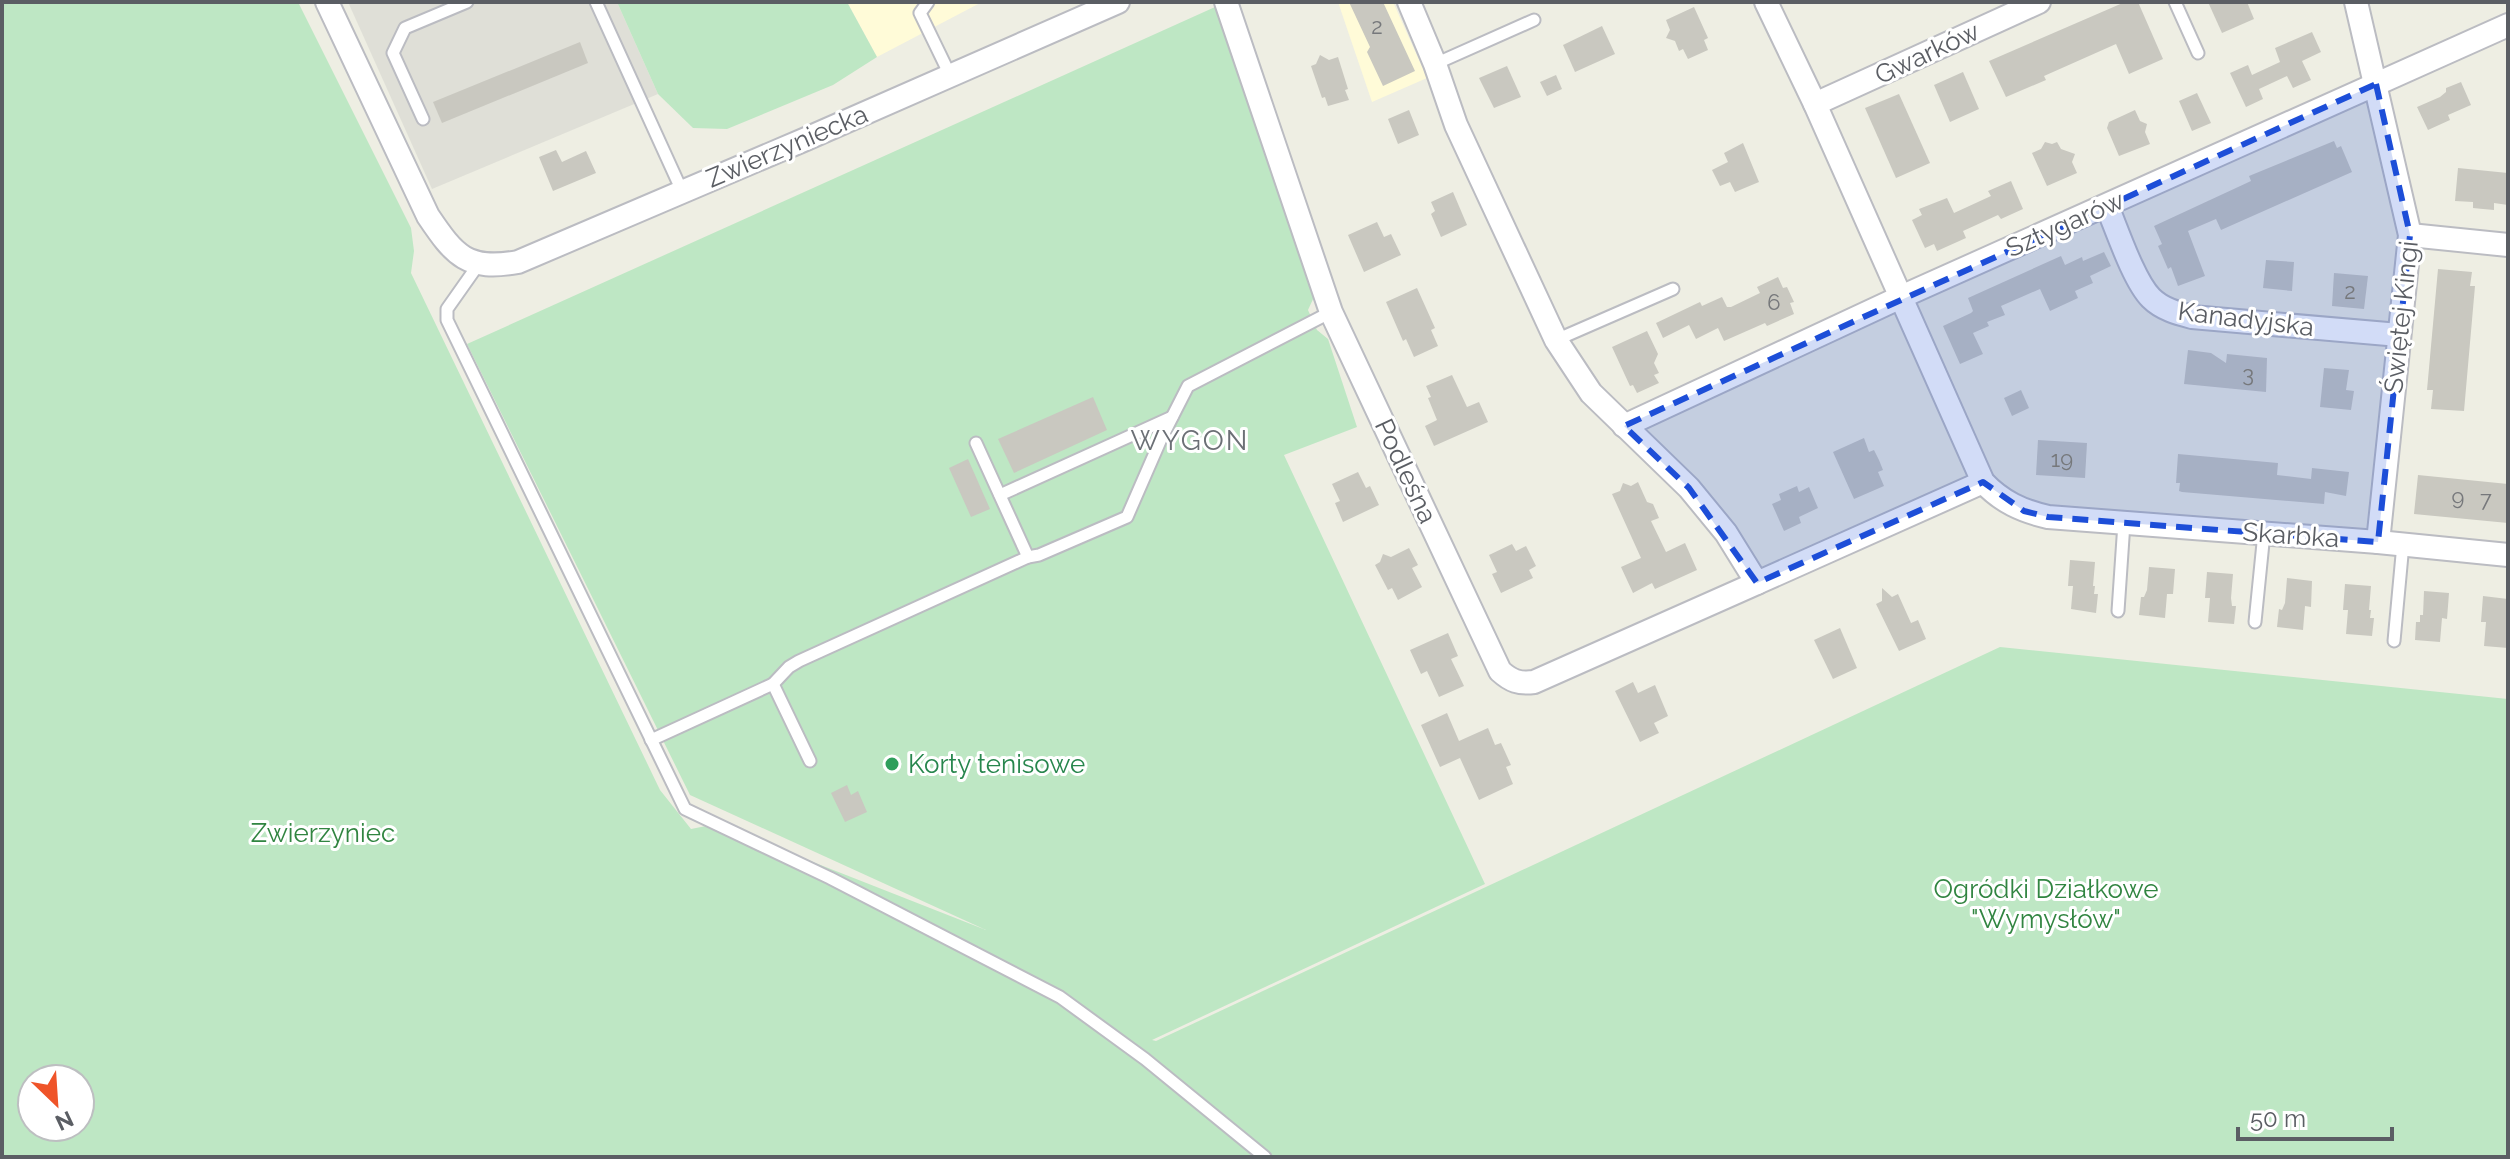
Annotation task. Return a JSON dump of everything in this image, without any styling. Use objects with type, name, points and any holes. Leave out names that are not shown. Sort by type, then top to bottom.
[{"type":"street","points":[[327,2],[428,216],[454,250],[478,265]]},
{"type":"street","name":"Zwierzyniecka","points":[[478,265],[518,262],[950,75],[1084,9],[1118,2]]},
{"type":"street","name":"Podleśna","points":[[1226,2],[1331,312],[1500,671],[1509,680],[1521,684],[1534,682],[1757,583]]},
{"type":"street","points":[[1409,2],[1456,125],[1556,340],[1591,393],[1689,488],[1726,533],[1757,583],[1983,482],[1815,104],[1766,2]]},
{"type":"street","name":"Gwarków","points":[[1815,104],[2039,2]]},
{"type":"street","name":"Świętej Kingi","points":[[2356,2],[2410,235],[2378,542]]},
{"type":"street","name":"Sztygarów","points":[[1624,426],[1901,297],[2508,25]]},
{"type":"street","name":"Kanadyjska","points":[[2107,206],[2141,284],[2149,297],[2162,307],[2192,317],[2399,335]]},
{"type":"street","points":[[2410,235],[2508,245]]},
{"type":"street","name":"Skarbka","points":[[1983,482],[2000,498],[2024,511],[2048,517],[2508,555]]},
{"type":"lane","points":[[423,119],[393,53],[405,28],[467,2]]},
{"type":"lane","points":[[596,2],[682,191]]},
{"type":"lane","points":[[928,2],[920,13],[950,75]]},
{"type":"lane","points":[[2175,2],[2198,53]]},
{"type":"lane","points":[[1435,64],[1534,20]]},
{"type":"lane","points":[[478,265],[447,309],[447,320],[685,809],[830,878],[1060,997],[1145,1059],[1265,1157]]},
{"type":"lane","points":[[1556,340],[1673,289]]},
{"type":"lane","points":[[651,740],[773,684],[799,661],[1028,557],[1127,517],[1188,386],[1331,312]]},
{"type":"lane","points":[[1000,495],[1172,417]]},
{"type":"lane","points":[[976,443],[1028,557]]},
{"type":"lane","points":[[2118,611],[2124,523]]},
{"type":"lane","points":[[2255,622],[2264,533]]},
{"type":"lane","points":[[2394,641],[2403,544]]},
{"type":"lane","points":[[773,684],[810,761]]},
{"type":"highlighted area","points":[[2376,84],[2410,235],[2378,542],[2048,517],[2024,511],[1983,482],[1757,583],[1689,488],[1624,426]]},
{"type":"shaded area","points":[[348,2],[617,2],[658,94],[432,189]]},
{"type":"shaded area","points":[[847,2],[982,2],[877,57]]},
{"type":"shaded area","points":[[1338,2],[1393,2],[1427,78],[1372,102]]},
{"type":"green space","points":[[2,2],[298,2],[411,228],[414,251],[411,273],[660,790],[691,829],[716,824],[986,930],[690,795],[467,344],[1215,7],[1314,297],[1308,310],[1317,330],[1328,339],[1357,427],[1284,455],[1485,884],[1152,1040],[1156,1041],[2000,647],[2508,699],[2508,1157],[2,1157]]},
{"type":"green space","points":[[617,2],[847,2],[877,57],[833,85],[727,129],[693,128],[658,94]]},
{"type":"building","points":[[1349,2],[1383,2],[1415,71],[1383,86],[1367,52],[1370,47]]},
{"type":"building","points":[[2125,2],[2138,2],[2163,59],[2129,74],[2116,44],[2044,76],[2046,80],[2006,97],[1989,61]]},
{"type":"building","points":[[2208,2],[2247,2],[2254,19],[2222,33]]},
{"type":"building","points":[[1694,7],[1708,38],[1704,40],[1708,50],[1688,59],[1683,49],[1679,51],[1675,41],[1666,38],[1670,30],[1666,20]]},
{"type":"building","points":[[1602,26],[1615,54],[1575,72],[1563,45]]},
{"type":"building","points":[[2312,32],[2321,52],[2302,61],[2311,80],[2293,88],[2287,76],[2259,89],[2263,99],[2246,107],[2230,73],[2248,65],[2252,75],[2280,62],[2275,48]]},
{"type":"building","points":[[580,42],[588,63],[442,123],[433,102]]},
{"type":"building","points":[[1320,55],[1329,60],[1338,57],[1349,100],[1328,106],[1325,97],[1322,98],[1311,66],[1316,64]]},
{"type":"building","points":[[1507,66],[1521,97],[1494,108],[1479,78]]},
{"type":"building","points":[[1963,72],[1979,109],[1950,122],[1934,85]]},
{"type":"building","points":[[1556,75],[1562,89],[1547,96],[1540,82]]},
{"type":"building","points":[[2461,82],[2471,105],[2448,115],[2450,120],[2428,130],[2417,107],[2440,97],[2446,88]]},
{"type":"building","points":[[2197,93],[2211,123],[2192,131],[2179,101]]},
{"type":"building","points":[[1899,94],[1930,163],[1896,178],[1865,108]]},
{"type":"building","points":[[1409,110],[1419,135],[1398,144],[1388,119]]},
{"type":"building","points":[[2135,110],[2140,121],[2147,124],[2145,132],[2150,144],[2119,156],[2107,128],[2109,122]]},
{"type":"building","points":[[2334,141],[2337,148],[2341,146],[2352,172],[2221,230],[2216,219],[2188,231],[2205,276],[2178,286],[2158,246],[2162,244],[2154,226],[2251,181],[2249,176]]},
{"type":"building","points":[[2045,142],[2057,142],[2061,149],[2075,154],[2072,162],[2077,173],[2047,186],[2032,153],[2041,149]]},
{"type":"building","points":[[1743,143],[1759,182],[1735,192],[1730,182],[1720,186],[1712,170],[1728,162],[1724,153]]},
{"type":"building","points":[[556,150],[562,162],[586,151],[596,173],[553,191],[539,157]]},
{"type":"building","points":[[2458,168],[2508,173],[2508,205],[2494,203],[2494,210],[2473,208],[2473,202],[2455,201]]},
{"type":"building","points":[[2011,181],[2023,209],[2001,219],[1998,215],[1963,231],[1966,238],[1937,251],[1934,244],[1925,248],[1912,220],[1922,215],[1919,209],[1947,198],[1954,213],[1991,196],[1988,191]]},
{"type":"building","points":[[1453,192],[1467,225],[1441,237],[1431,214],[1435,211],[1431,202]]},
{"type":"building","points":[[1377,222],[1384,237],[1391,234],[1401,255],[1364,272],[1348,235]]},
{"type":"building","points":[[2104,252],[2111,266],[2090,276],[2093,283],[2075,291],[2078,298],[2050,311],[2040,289],[2001,306],[2005,315],[1987,322],[1989,326],[1973,333],[1983,354],[1960,364],[1943,326],[1973,311],[1968,298],[2061,256],[2065,265]]},
{"type":"building","points":[[2266,260],[2294,262],[2292,291],[2263,288]]},
{"type":"building","points":[[2438,269],[2472,272],[2470,286],[2475,286],[2464,411],[2431,409],[2433,390],[2427,390]]},
{"type":"building","points":[[2334,273],[2368,276],[2364,309],[2332,306]]},
{"type":"building","points":[[1778,277],[1794,302],[1790,303],[1794,314],[1767,326],[1765,323],[1724,341],[1718,328],[1696,339],[1689,325],[1663,338],[1656,323],[1700,302],[1702,306],[1722,297],[1727,307],[1731,307],[1760,293],[1757,287]]},
{"type":"building","points":[[1417,288],[1435,328],[1431,330],[1438,346],[1414,357],[1406,339],[1403,341],[1386,302]]},
{"type":"building","points":[[1647,331],[1658,354],[1654,363],[1659,373],[1654,375],[1659,383],[1637,393],[1633,385],[1630,386],[1612,347]]},
{"type":"building","points":[[2188,350],[2211,353],[2226,363],[2227,354],[2267,358],[2266,392],[2184,384]]},
{"type":"building","points":[[2324,368],[2349,370],[2346,390],[2354,391],[2351,410],[2320,407]]},
{"type":"building","points":[[1452,375],[1467,407],[1479,402],[1488,422],[1434,446],[1425,426],[1437,420],[1426,386]]},
{"type":"building","points":[[2021,390],[2029,408],[2012,416],[2004,398]]},
{"type":"building","points":[[1093,397],[1107,430],[1014,473],[998,439]]},
{"type":"building","points":[[1864,438],[1869,452],[1874,450],[1879,460],[1883,470],[1878,472],[1884,486],[1854,499],[1833,452]]},
{"type":"building","points":[[2038,440],[2087,443],[2085,478],[2036,475]]},
{"type":"building","points":[[2178,454],[2278,463],[2277,475],[2311,479],[2312,468],[2349,472],[2346,496],[2325,492],[2324,504],[2182,492],[2179,491],[2180,483],[2176,483]]},
{"type":"building","points":[[968,459],[990,509],[971,517],[949,468]]},
{"type":"building","points":[[1358,472],[1366,488],[1370,486],[1379,505],[1343,522],[1335,503],[1340,501],[1332,484]]},
{"type":"building","points":[[2418,475],[2508,484],[2508,523],[2414,514]]},
{"type":"building","points":[[1638,482],[1659,518],[1651,521],[1666,552],[1685,543],[1697,570],[1655,589],[1652,583],[1633,593],[1621,567],[1641,558],[1612,494],[1620,491],[1623,483],[1631,486]]},
{"type":"building","points":[[1797,486],[1799,492],[1809,487],[1818,508],[1799,517],[1801,523],[1784,531],[1772,504],[1781,500],[1779,494]]},
{"type":"building","points":[[1512,544],[1516,551],[1526,546],[1536,566],[1529,570],[1533,578],[1501,593],[1492,574],[1497,572],[1489,555]]},
{"type":"building","points":[[1409,548],[1418,565],[1412,568],[1422,587],[1398,600],[1392,588],[1388,590],[1375,565],[1383,554],[1391,557]]},
{"type":"building","points":[[2070,560],[2095,562],[2093,586],[2094,594],[2098,594],[2096,613],[2071,609],[2073,586],[2068,586]]},
{"type":"building","points":[[2149,567],[2175,569],[2173,594],[2167,594],[2165,618],[2139,615],[2141,597],[2147,590]]},
{"type":"building","points":[[2207,572],[2233,574],[2231,598],[2232,606],[2236,606],[2234,624],[2208,622],[2210,598],[2205,598]]},
{"type":"building","points":[[2287,578],[2312,581],[2311,607],[2305,606],[2303,630],[2277,627],[2279,609],[2282,610],[2285,603]]},
{"type":"building","points":[[2345,584],[2371,586],[2369,610],[2370,618],[2374,618],[2372,636],[2346,634],[2348,610],[2343,610]]},
{"type":"building","points":[[1882,588],[1892,597],[1898,594],[1911,623],[1918,620],[1926,639],[1899,651],[1876,604],[1882,601]]},
{"type":"building","points":[[2424,591],[2449,593],[2447,619],[2442,618],[2440,642],[2415,640],[2416,622],[2420,622],[2420,615],[2423,615]]},
{"type":"building","points":[[2483,596],[2508,599],[2508,648],[2484,646],[2486,622],[2481,622]]},
{"type":"building","points":[[1840,628],[1857,668],[1833,679],[1814,640]]},
{"type":"building","points":[[1448,633],[1458,656],[1451,659],[1464,686],[1439,697],[1427,671],[1421,674],[1410,650]]},
{"type":"building","points":[[1633,682],[1638,693],[1655,685],[1668,716],[1654,723],[1659,733],[1640,742],[1615,691]]},
{"type":"building","points":[[1447,713],[1459,741],[1488,728],[1495,745],[1501,743],[1511,765],[1506,767],[1513,784],[1479,800],[1460,758],[1440,767],[1421,725]]},
{"type":"building","points":[[847,785],[851,795],[858,791],[867,812],[845,822],[831,793]]},
{"type":"place","name":"Korty tenisowe","points":[[892,764]]},
{"type":"district","name":"WYGON","points":[[1190,440]]},
{"type":"park label","name":"Zwierzyniec","points":[[323,833]]},
{"type":"park label","name":"Ogródki Działkowe \"Wymysłów\"","points":[[2046,904]]}]
